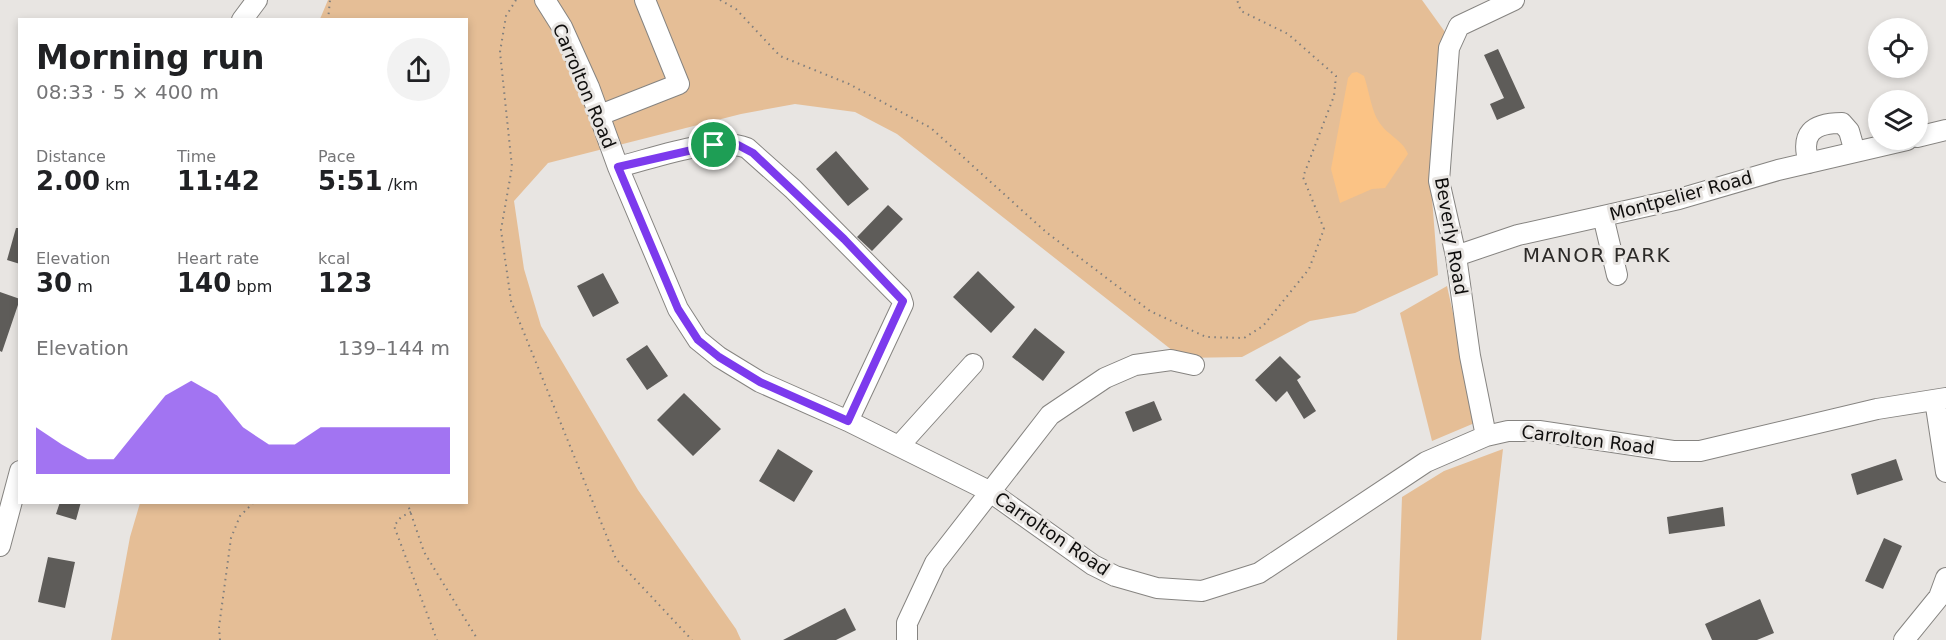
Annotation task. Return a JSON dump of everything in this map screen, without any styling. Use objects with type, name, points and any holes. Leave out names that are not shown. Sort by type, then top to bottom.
[{"type":"street","points":[[244,18],[257,0]]},
{"type":"street","name":"Carrolton Road","points":[[546,0],[562,27],[600,115],[618,167],[678,309],[698,340],[719,357],[760,382],[848,421],[989,491],[1093,565],[1115,576],[1157,588],[1202,591],[1259,573],[1426,462],[1486,436],[1508,431],[1539,431],[1673,451],[1700,451],[1876,409],[1940,399]]},
{"type":"street","points":[[600,115],[679,84],[645,0]]},
{"type":"street","name":"Beverly Road","points":[[1486,436],[1470,356],[1456,256],[1439,181],[1449,48],[1459,26],[1514,0]]},
{"type":"street","points":[[1809,163],[1805,150],[1806,138],[1812,130],[1820,126],[1842,123],[1849,130],[1855,152]]},
{"type":"street","points":[[1928,134],[1946,130]]},
{"type":"street","points":[[618,167],[692,148],[726,144],[747,148],[802,197],[901,298],[903,304],[848,421]]},
{"type":"street","name":"Montpelier Road","points":[[1456,256],[1518,235],[1679,199],[1868,149]]},
{"type":"street","points":[[1603,216],[1617,274]]},
{"type":"street","points":[[907,640],[907,623],[935,563],[1050,415],[1104,378],[1135,364],[1171,360],[1194,365]]},
{"type":"street","points":[[899,446],[973,364]]},
{"type":"street","points":[[1940,399],[1946,472]]},
{"type":"street","points":[[0,546],[18,478]]},
{"type":"street","points":[[1904,640],[1939,597],[1946,578]]},
{"type":"path","points":[[328,18],[330,0]]},
{"type":"path","points":[[516,0],[506,16],[500,52],[512,167],[501,230],[511,301],[616,559],[692,640]]},
{"type":"path","points":[[720,0],[736,9],[780,56],[849,84],[931,128],[1046,232],[1150,311],[1206,337],[1230,339],[1244,338],[1263,326],[1309,269],[1324,229],[1303,177],[1334,96],[1336,76],[1288,34],[1241,11],[1237,0]]},
{"type":"path","points":[[220,640],[219,627],[231,537],[240,516],[252,504]]},
{"type":"path","points":[[408,504],[424,552],[478,640]]},
{"type":"path","points":[[411,512],[401,517],[394,526],[437,640]]},
{"type":"shaded area","points":[[328,0],[1422,0],[1445,32],[1431,185],[1438,275],[1355,313],[1310,321],[1242,357],[1182,358],[897,134],[855,112],[795,104],[741,114],[548,163],[514,201],[524,269],[541,326],[638,490],[736,629],[741,640],[111,640],[130,537],[140,504],[468,504],[468,18],[320,18]]},
{"type":"shaded area","points":[[1357,72],[1364,76],[1379,122],[1403,145],[1408,154],[1385,188],[1372,189],[1340,203],[1331,169],[1348,78],[1352,73]]},
{"type":"shaded area","points":[[1447,286],[1477,422],[1432,441],[1400,313]]},
{"type":"shaded area","points":[[1503,449],[1481,640],[1397,640],[1402,497],[1444,471]]},
{"type":"building","points":[[1498,49],[1525,108],[1497,120],[1490,104],[1504,98],[1484,55]]},
{"type":"building","points":[[836,151],[869,189],[848,206],[816,169]]},
{"type":"building","points":[[888,205],[903,219],[872,251],[857,237]]},
{"type":"building","points":[[16,228],[18,228],[18,263],[7,260]]},
{"type":"building","points":[[978,271],[1015,307],[991,333],[953,297]]},
{"type":"building","points":[[603,273],[619,303],[593,317],[577,286]]},
{"type":"building","points":[[0,292],[18,298],[18,305],[2,352],[0,351]]},
{"type":"building","points":[[1035,328],[1065,352],[1043,381],[1012,357]]},
{"type":"building","points":[[647,345],[668,376],[647,390],[626,359]]},
{"type":"building","points":[[1280,356],[1301,377],[1297,380],[1316,411],[1304,419],[1287,391],[1276,402],[1255,380]]},
{"type":"building","points":[[684,393],[721,429],[693,456],[657,420]]},
{"type":"building","points":[[1154,401],[1162,420],[1133,432],[1125,412]]},
{"type":"building","points":[[778,449],[813,471],[794,502],[759,481]]},
{"type":"building","points":[[1896,459],[1903,480],[1857,495],[1851,474]]},
{"type":"building","points":[[59,504],[80,504],[76,520],[56,514]]},
{"type":"building","points":[[1723,507],[1725,526],[1669,534],[1667,517]]},
{"type":"building","points":[[1884,538],[1902,546],[1883,589],[1865,581]]},
{"type":"building","points":[[48,557],[75,562],[65,608],[38,602]]},
{"type":"building","points":[[1760,599],[1774,633],[1757,640],[1712,640],[1705,624]]},
{"type":"building","points":[[845,608],[856,630],[836,640],[783,640]]},
{"type":"district","name":"MANOR PARK","points":[[1597,255]]},
{"type":"route","points":[[714,145],[738,145],[747,148],[844,239],[903,301],[848,421],[760,382],[719,357],[698,340],[678,309],[618,167],[692,148],[714,145]]}]
